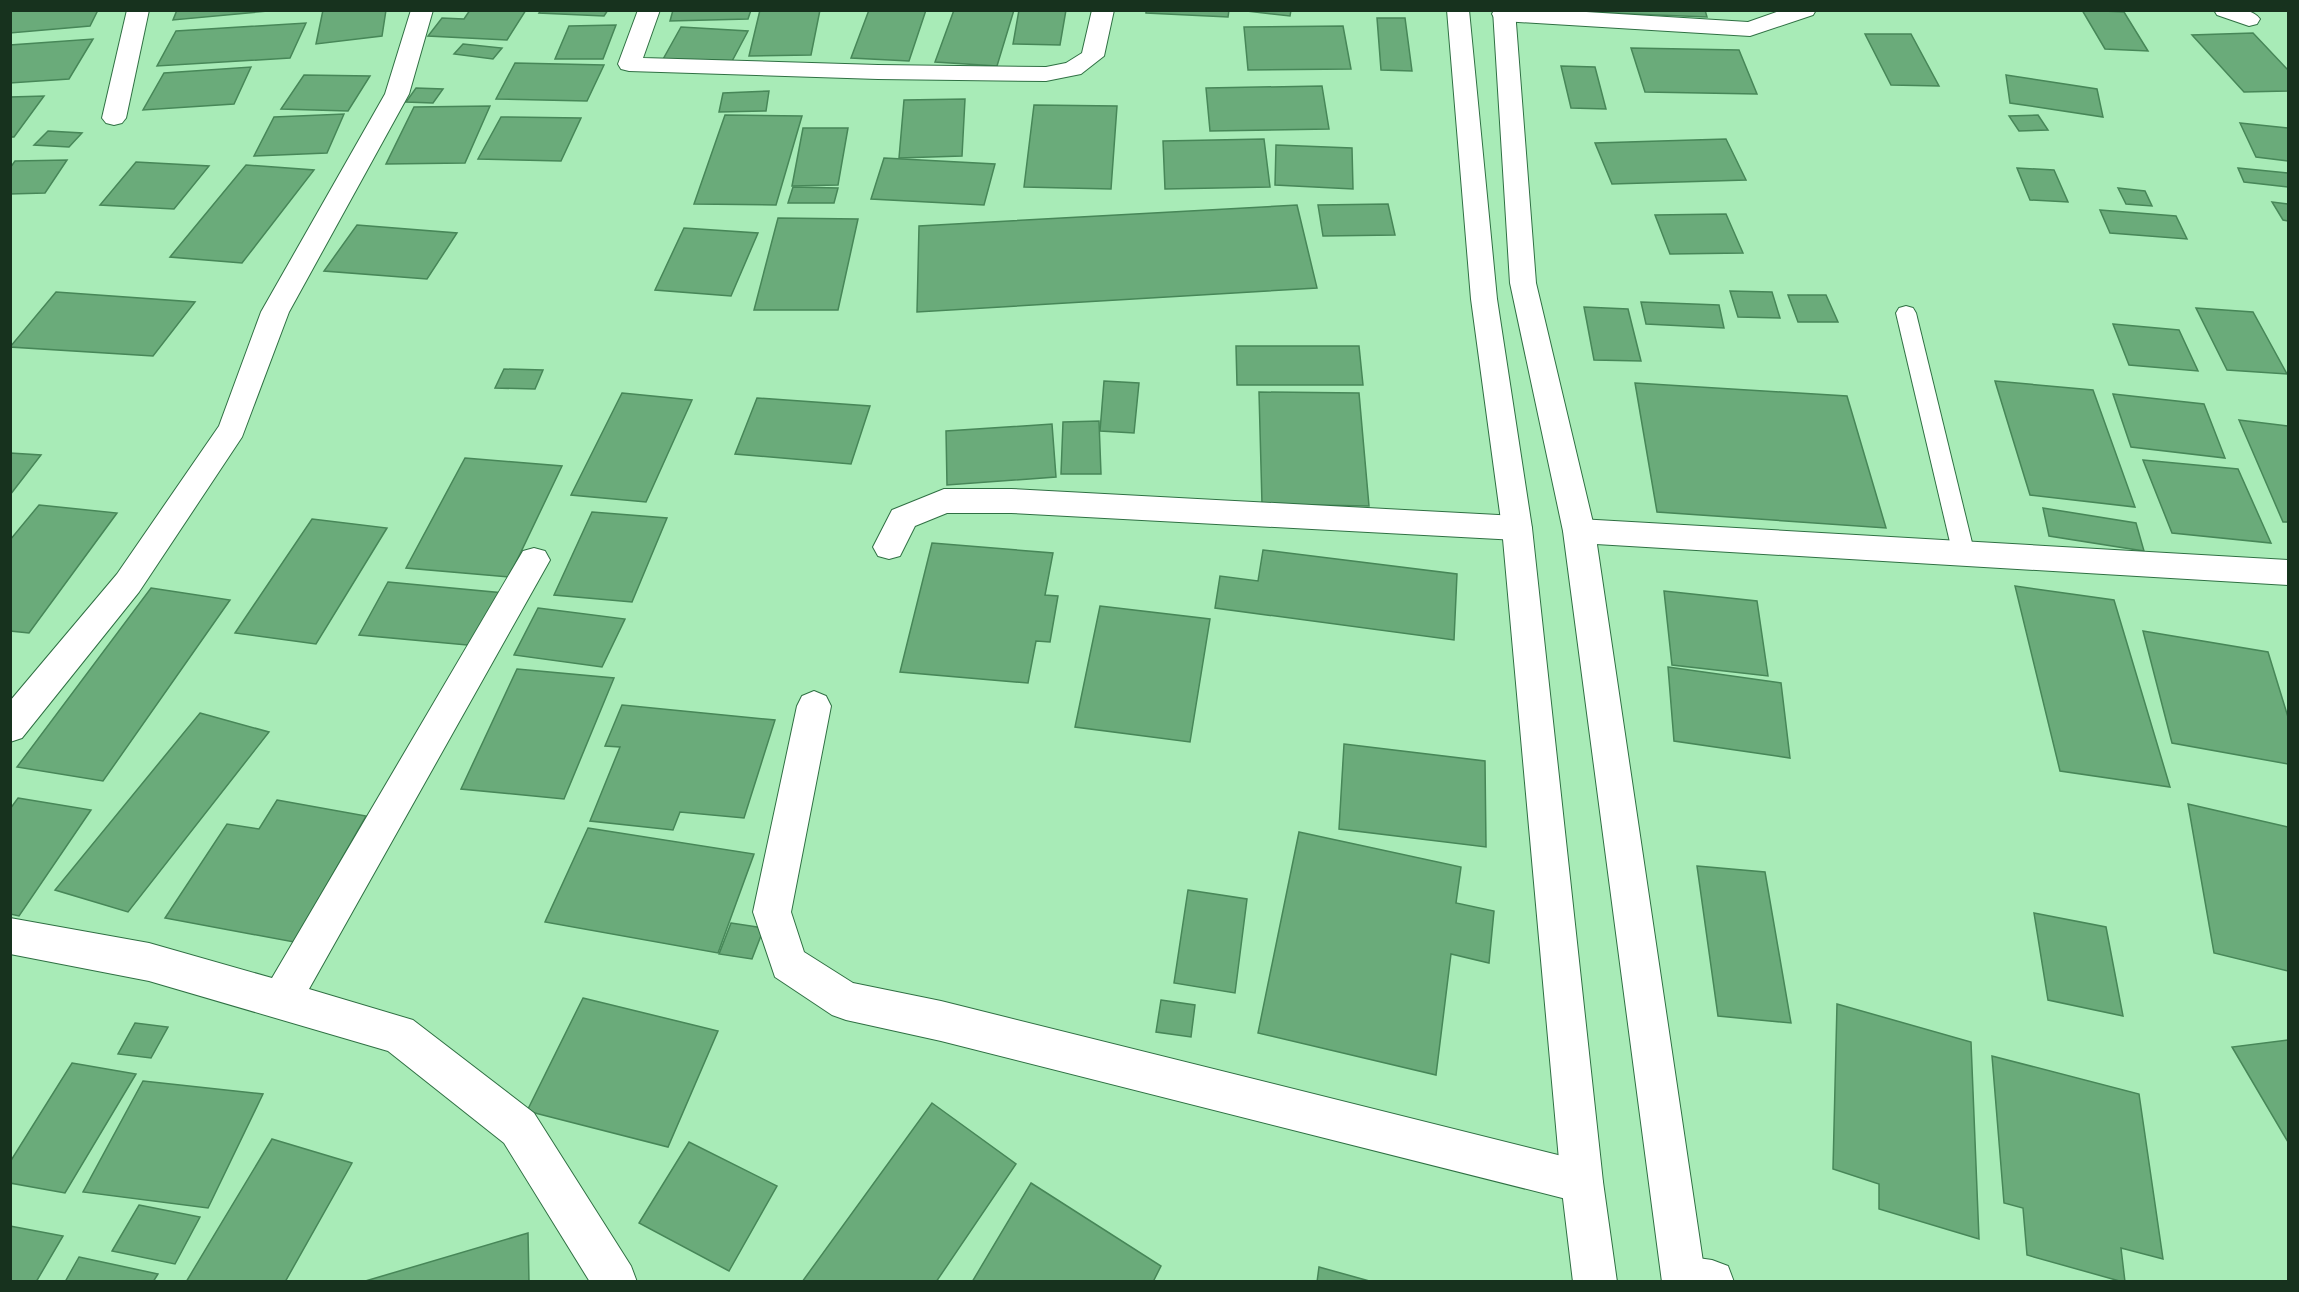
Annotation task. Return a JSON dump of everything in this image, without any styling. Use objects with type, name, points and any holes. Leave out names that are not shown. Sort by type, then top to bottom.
[{"type":"street","points":[[114,118],[138,10]]},
{"type":"street","points":[[10,727],[128,583],[232,429],[275,312],[397,94],[422,10]]},
{"type":"street","points":[[649,10],[629,64],[1046,75],[1072,69],[1093,56],[1103,10]]},
{"type":"street","points":[[1458,10],[1484,299],[1516,528],[1582,1182],[1595,1281]]},
{"type":"street","points":[[1693,1280],[1580,531],[1523,283],[1504,12],[1750,29],[1805,10]]},
{"type":"street","points":[[2225,10],[2250,19]]},
{"type":"street","points":[[889,547],[903,518],[944,501],[1011,501],[1516,528]]},
{"type":"street","points":[[1580,531],[2289,573]]},
{"type":"street","points":[[281,1000],[534,560]]},
{"type":"street","points":[[814,705],[772,912],[789,964],[846,1001],[941,1021],[1582,1182]]},
{"type":"street","points":[[10,936],[149,962],[399,1034],[519,1128],[615,1281]]},
{"type":"lane","points":[[1906,313],[1964,555]]},
{"type":"building","points":[[10,10],[98,10],[90,26],[10,33]]},
{"type":"building","points":[[177,10],[279,10],[173,20]]},
{"type":"building","points":[[323,10],[386,10],[382,36],[316,44]]},
{"type":"building","points":[[470,10],[526,10],[507,40],[428,36],[442,18],[464,19]]},
{"type":"building","points":[[541,10],[608,10],[604,16],[539,13]]},
{"type":"building","points":[[673,10],[751,10],[748,19],[670,21]]},
{"type":"building","points":[[760,10],[820,10],[811,55],[749,56]]},
{"type":"building","points":[[869,10],[926,10],[909,61],[851,58]]},
{"type":"building","points":[[954,10],[1014,10],[997,66],[935,62]]},
{"type":"building","points":[[1019,10],[1066,10],[1060,45],[1013,44]]},
{"type":"building","points":[[1146,10],[1229,10],[1228,17],[1146,13]]},
{"type":"building","points":[[1238,10],[1291,10],[1290,16]]},
{"type":"building","points":[[1705,10],[1707,17],[1559,11]]},
{"type":"building","points":[[2082,10],[2124,12],[2148,51],[2105,49]]},
{"type":"building","points":[[1377,18],[1405,18],[1412,71],[1381,70]]},
{"type":"building","points":[[306,23],[290,58],[157,66],[176,31]]},
{"type":"building","points":[[616,25],[603,59],[555,59],[569,26]]},
{"type":"building","points":[[1343,26],[1351,69],[1248,70],[1244,27]]},
{"type":"building","points":[[681,27],[748,31],[730,65],[662,61]]},
{"type":"building","points":[[2253,33],[2288,70],[2288,91],[2244,92],[2192,35]]},
{"type":"building","points":[[1865,34],[1911,34],[1939,86],[1891,85]]},
{"type":"building","points":[[93,39],[69,79],[10,83],[10,45]]},
{"type":"building","points":[[463,44],[502,48],[493,59],[454,54]]},
{"type":"building","points":[[1631,48],[1739,50],[1757,94],[1645,92]]},
{"type":"building","points":[[515,63],[604,65],[587,101],[496,99]]},
{"type":"building","points":[[1561,66],[1595,67],[1606,109],[1571,108]]},
{"type":"building","points":[[251,67],[234,104],[143,110],[164,73]]},
{"type":"building","points":[[304,75],[370,76],[348,111],[281,109]]},
{"type":"building","points":[[2006,75],[2097,89],[2103,117],[2010,103]]},
{"type":"building","points":[[1322,86],[1329,129],[1210,131],[1206,88]]},
{"type":"building","points":[[416,88],[443,89],[433,103],[406,102]]},
{"type":"building","points":[[769,91],[766,111],[719,112],[723,93]]},
{"type":"building","points":[[44,96],[14,137],[10,137],[10,97]]},
{"type":"building","points":[[965,99],[962,156],[899,158],[904,100]]},
{"type":"building","points":[[1034,105],[1117,106],[1111,189],[1024,187]]},
{"type":"building","points":[[490,106],[465,163],[386,164],[414,107]]},
{"type":"building","points":[[344,114],[327,153],[254,156],[274,117]]},
{"type":"building","points":[[725,115],[802,116],[776,205],[694,204]]},
{"type":"building","points":[[2038,115],[2048,130],[2019,131],[2009,116]]},
{"type":"building","points":[[501,117],[581,118],[561,161],[478,159]]},
{"type":"building","points":[[2240,123],[2288,128],[2288,161],[2256,157]]},
{"type":"building","points":[[803,128],[848,128],[838,185],[792,186]]},
{"type":"building","points":[[48,131],[82,133],[69,147],[34,145]]},
{"type":"building","points":[[1264,139],[1270,187],[1165,189],[1163,141]]},
{"type":"building","points":[[1726,139],[1746,180],[1612,184],[1595,143]]},
{"type":"building","points":[[1276,145],[1352,148],[1353,189],[1275,185]]},
{"type":"building","points":[[884,158],[995,164],[984,205],[871,199]]},
{"type":"building","points":[[67,160],[45,193],[10,194],[10,168],[15,161]]},
{"type":"building","points":[[136,162],[209,166],[174,209],[100,205]]},
{"type":"building","points":[[246,165],[314,170],[242,263],[170,257]]},
{"type":"building","points":[[2017,168],[2054,170],[2068,202],[2030,200]]},
{"type":"building","points":[[2238,168],[2288,173],[2288,187],[2244,182]]},
{"type":"building","points":[[793,187],[838,188],[834,203],[788,203]]},
{"type":"building","points":[[2118,188],[2145,191],[2152,206],[2126,204]]},
{"type":"building","points":[[2272,202],[2288,204],[2288,221],[2283,220]]},
{"type":"building","points":[[1388,204],[1395,235],[1323,236],[1318,205]]},
{"type":"building","points":[[1297,205],[1317,288],[917,312],[919,226]]},
{"type":"building","points":[[2100,210],[2176,216],[2187,239],[2110,233]]},
{"type":"building","points":[[1726,214],[1743,253],[1670,254],[1655,215]]},
{"type":"building","points":[[778,218],[858,219],[838,310],[754,310]]},
{"type":"building","points":[[357,225],[457,233],[427,279],[324,271]]},
{"type":"building","points":[[684,228],[758,233],[731,296],[655,290]]},
{"type":"building","points":[[1730,291],[1772,292],[1780,318],[1738,317]]},
{"type":"building","points":[[56,292],[195,302],[153,356],[10,347]]},
{"type":"building","points":[[1788,295],[1826,295],[1838,322],[1798,322]]},
{"type":"building","points":[[1641,302],[1719,305],[1724,328],[1646,324]]},
{"type":"building","points":[[1584,307],[1628,309],[1641,361],[1594,360]]},
{"type":"building","points":[[2196,308],[2253,312],[2287,374],[2227,370]]},
{"type":"building","points":[[2113,324],[2179,330],[2198,371],[2129,365]]},
{"type":"building","points":[[1236,346],[1359,346],[1363,385],[1237,385]]},
{"type":"building","points":[[504,369],[543,370],[535,389],[495,388]]},
{"type":"building","points":[[1104,381],[1139,383],[1134,433],[1100,431]]},
{"type":"building","points":[[1995,381],[2093,390],[2135,507],[2030,495]]},
{"type":"building","points":[[1635,383],[1847,396],[1886,528],[1657,512]]},
{"type":"building","points":[[1259,392],[1359,393],[1369,506],[1262,504]]},
{"type":"building","points":[[622,393],[692,400],[646,502],[571,495]]},
{"type":"building","points":[[2113,394],[2204,404],[2225,458],[2131,447]]},
{"type":"building","points":[[757,398],[870,406],[851,464],[735,454]]},
{"type":"building","points":[[2239,420],[2288,426],[2288,522],[2283,522]]},
{"type":"building","points":[[1099,421],[1101,474],[1061,474],[1063,422]]},
{"type":"building","points":[[1052,424],[1056,477],[947,485],[946,431]]},
{"type":"building","points":[[10,453],[41,455],[10,495]]},
{"type":"building","points":[[465,458],[562,466],[509,577],[406,568]]},
{"type":"building","points":[[2143,460],[2238,469],[2271,543],[2172,533]]},
{"type":"building","points":[[39,505],[117,513],[29,633],[10,631],[10,540]]},
{"type":"building","points":[[2043,508],[2136,523],[2144,551],[2049,536]]},
{"type":"building","points":[[592,512],[667,518],[632,602],[554,595]]},
{"type":"building","points":[[312,519],[387,528],[316,644],[235,633]]},
{"type":"building","points":[[932,543],[1053,553],[1045,595],[1058,596],[1050,642],[1036,641],[1028,683],[900,672]]},
{"type":"building","points":[[1263,550],[1457,574],[1454,640],[1215,608],[1220,576],[1258,581]]},
{"type":"building","points":[[388,582],[504,593],[478,646],[359,635]]},
{"type":"building","points":[[2015,586],[2114,600],[2170,787],[2060,771]]},
{"type":"building","points":[[151,588],[230,600],[103,781],[17,767]]},
{"type":"building","points":[[1664,591],[1757,601],[1768,676],[1672,665]]},
{"type":"building","points":[[1100,606],[1210,619],[1190,742],[1075,727]]},
{"type":"building","points":[[538,608],[625,619],[602,667],[514,655]]},
{"type":"building","points":[[2143,631],[2268,652],[2288,717],[2288,764],[2172,743]]},
{"type":"building","points":[[1668,667],[1781,683],[1790,758],[1674,741]]},
{"type":"building","points":[[517,669],[614,678],[564,799],[461,789]]},
{"type":"building","points":[[622,705],[775,720],[744,818],[680,812],[673,830],[590,821],[620,747],[605,746]]},
{"type":"building","points":[[200,713],[269,732],[128,912],[55,890]]},
{"type":"building","points":[[1344,744],[1485,761],[1486,847],[1339,829]]},
{"type":"building","points":[[18,798],[91,810],[19,916],[10,914],[10,809]]},
{"type":"building","points":[[277,800],[366,816],[294,942],[165,918],[227,824],[259,829]]},
{"type":"building","points":[[2188,804],[2288,827],[2288,971],[2214,953]]},
{"type":"building","points":[[588,828],[754,854],[718,953],[545,922]]},
{"type":"building","points":[[1299,832],[1461,867],[1456,903],[1494,911],[1489,963],[1451,954],[1436,1075],[1258,1033]]},
{"type":"building","points":[[1697,866],[1765,872],[1791,1023],[1718,1016]]},
{"type":"building","points":[[1188,890],[1247,899],[1235,993],[1174,983]]},
{"type":"building","points":[[2034,913],[2106,927],[2123,1016],[2048,1000]]},
{"type":"building","points":[[731,923],[764,928],[752,959],[719,954]]},
{"type":"building","points":[[583,998],[718,1031],[668,1147],[527,1111]]},
{"type":"building","points":[[1161,1000],[1195,1005],[1191,1037],[1156,1032]]},
{"type":"building","points":[[1837,1004],[1971,1042],[1979,1239],[1879,1209],[1879,1184],[1833,1169]]},
{"type":"building","points":[[135,1023],[168,1027],[151,1058],[118,1054]]},
{"type":"building","points":[[2288,1040],[2288,1142],[2232,1047]]},
{"type":"building","points":[[1992,1056],[2139,1094],[2163,1259],[2121,1248],[2125,1282],[2123,1282],[2027,1255],[2023,1208],[2004,1203]]},
{"type":"building","points":[[72,1063],[136,1074],[65,1193],[10,1183],[10,1162]]},
{"type":"building","points":[[143,1081],[263,1094],[208,1208],[83,1192]]},
{"type":"building","points":[[932,1103],[1016,1164],[936,1282],[802,1282]]},
{"type":"building","points":[[272,1139],[352,1163],[285,1282],[186,1282]]},
{"type":"building","points":[[689,1142],[777,1186],[729,1271],[639,1223]]},
{"type":"building","points":[[1031,1183],[1161,1266],[1153,1282],[972,1282]]},
{"type":"building","points":[[139,1205],[200,1217],[175,1264],[112,1251]]},
{"type":"building","points":[[10,1226],[63,1236],[36,1282],[10,1282]]},
{"type":"building","points":[[528,1233],[529,1282],[362,1282]]},
{"type":"building","points":[[79,1257],[158,1274],[153,1282],[65,1282]]},
{"type":"building","points":[[1319,1267],[1373,1282],[1317,1282]]}]
